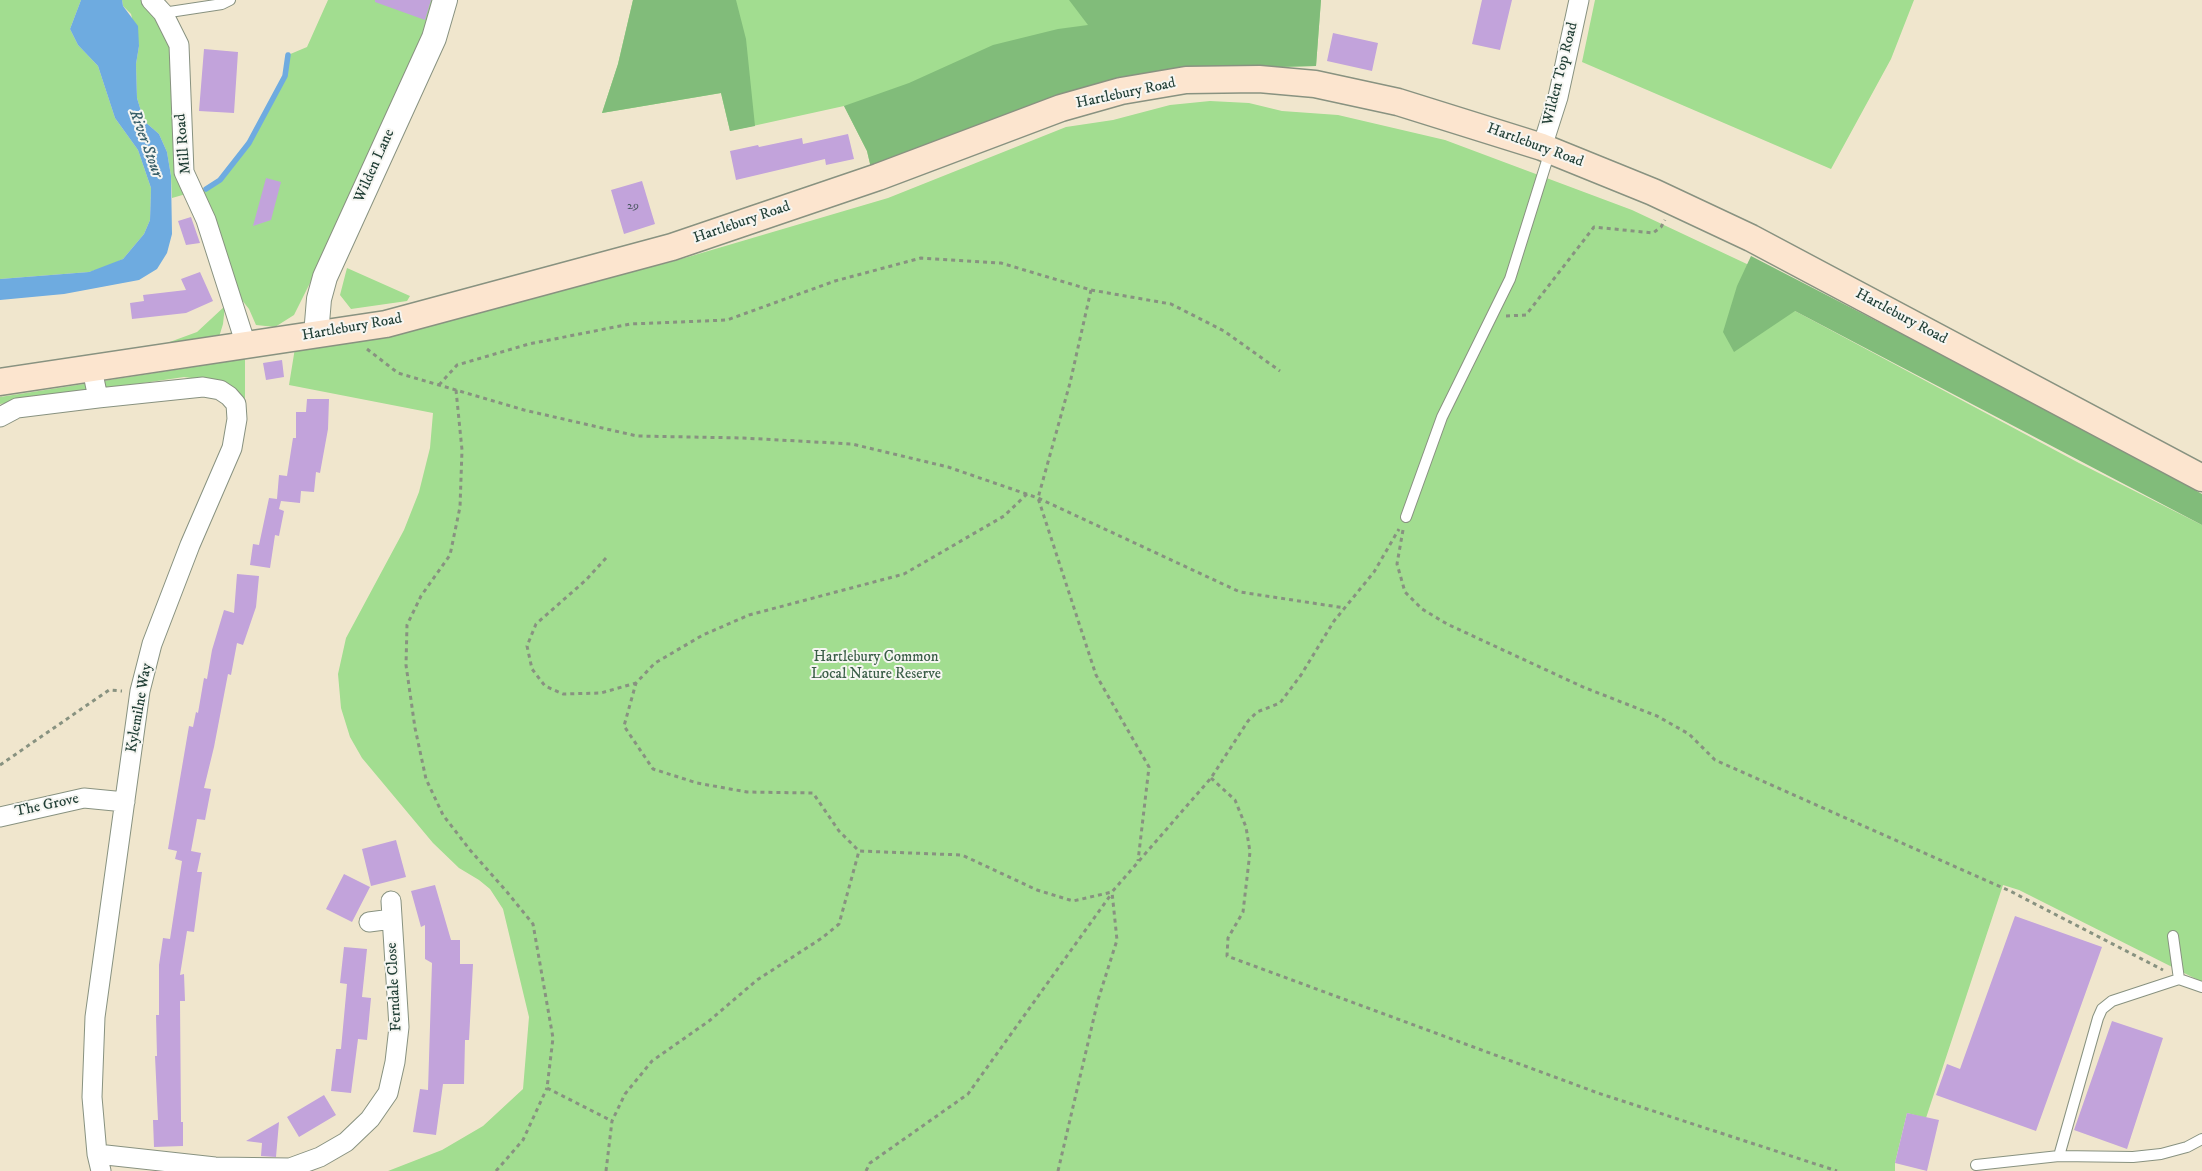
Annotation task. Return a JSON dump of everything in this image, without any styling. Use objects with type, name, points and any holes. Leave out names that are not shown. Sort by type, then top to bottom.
[{"type":"main road","name":"Hartlebury Road","points":[[0,382],[386,324],[672,247],[878,176],[1061,108],[1121,91],[1186,80],[1259,79],[1315,84],[1398,102],[1546,149],[1675,202],[1751,238],[2202,478]]},
{"type":"street","name":"Wilden Lane","points":[[316,335],[320,299],[325,277],[434,38],[445,0]]},
{"type":"street","name":"Wilden Top Road","points":[[1546,149],[1580,0]]},
{"type":"street","name":"Mill Road","points":[[157,7],[179,45],[184,172],[206,220],[246,345]]},
{"type":"street","points":[[0,416],[17,408],[98,398],[92,369]]},
{"type":"street","name":"Kylemilne Way","points":[[98,398],[203,387],[220,390],[236,404],[237,419],[232,448],[190,545],[155,637],[140,691],[95,1017],[92,1096],[99,1163]]},
{"type":"street","name":"The Grove","points":[[0,817],[84,798],[125,802]]},
{"type":"street","name":"Ferndale Close","points":[[99,1163],[290,1168],[320,1157],[346,1142],[370,1119],[388,1093],[395,1062],[399,1027],[391,910],[369,922]]},
{"type":"lane","points":[[157,7],[222,4],[230,0]]},
{"type":"lane","points":[[1406,517],[1442,417],[1510,279],[1546,149]]},
{"type":"lane","points":[[2173,936],[2179,979]]},
{"type":"lane","points":[[2059,1156],[2102,1009],[2112,1001],[2179,979],[2202,987]]},
{"type":"lane","points":[[1976,1165],[2059,1156],[2133,1157],[2161,1154],[2187,1147],[2202,1139]]},
{"type":"path","points":[[1490,318],[1526,315],[1594,227],[1653,233],[1661,228],[1675,202]]},
{"type":"path","points":[[439,385],[457,365],[529,344],[630,324],[727,320],[835,280],[921,258],[1001,263],[1091,290],[1171,304],[1224,331],[1280,371]]},
{"type":"path","points":[[1091,290],[1070,383],[1038,498],[1096,676],[1149,767],[1138,863]]},
{"type":"path","points":[[343,331],[398,373],[524,410],[637,436],[743,438],[852,444],[948,467],[1038,498],[1240,592],[1345,608]]},
{"type":"path","points":[[456,390],[462,450],[460,507],[450,555],[421,596],[407,625],[406,665],[415,728],[426,779],[443,815],[533,924],[553,1038],[547,1088],[523,1140],[496,1171]]},
{"type":"path","points":[[1027,494],[1004,516],[904,574],[749,615],[703,635],[655,663],[636,683],[624,726],[653,769],[696,783],[747,792],[813,793],[839,831],[859,851],[962,855],[1037,890],[1073,901],[1112,892]]},
{"type":"path","points":[[866,1171],[870,1163],[968,1094],[1112,892],[1211,778],[1248,721],[1257,712],[1280,703],[1301,675],[1334,621],[1374,572],[1406,517]]},
{"type":"path","points":[[1406,517],[1397,564],[1405,592],[1422,608],[1446,624],[1583,687],[1657,716],[1688,734],[1715,760],[2010,891],[2179,979]]},
{"type":"path","points":[[606,558],[586,580],[536,624],[527,646],[532,668],[545,686],[563,694],[601,693],[636,683]]},
{"type":"path","points":[[0,765],[109,690],[140,691]]},
{"type":"path","points":[[1211,778],[1234,800],[1246,827],[1250,852],[1243,912],[1228,938],[1227,956],[1598,1093],[1837,1171]]},
{"type":"path","points":[[606,1171],[612,1121],[625,1094],[652,1061],[708,1021],[757,980],[822,938],[839,924],[859,851]]},
{"type":"path","points":[[1058,1171],[1098,1000],[1116,940],[1112,892]]},
{"type":"path","points":[[547,1088],[612,1121]]},
{"type":"green space","points":[[0,0],[81,0],[70,29],[78,45],[98,66],[115,118],[138,150],[151,188],[150,220],[144,234],[123,259],[109,266],[89,272],[0,279]]},
{"type":"green space","points":[[122,0],[151,0],[171,29],[193,192],[172,198],[167,152],[159,134],[144,121],[137,98],[136,64],[139,46],[131,14],[123,6]]},
{"type":"green space","points":[[328,0],[445,0],[436,3],[329,245],[294,315],[275,327],[256,325],[249,309],[227,281],[193,192],[206,189],[220,180],[249,143],[285,76],[288,55],[307,47]]},
{"type":"green space","points":[[633,0],[1321,0],[1316,66],[1161,70],[1057,95],[871,168],[867,151],[844,106],[730,131],[721,93],[602,113],[618,64]]},
{"type":"green space","points":[[633,0],[736,0],[746,39],[755,126],[730,131],[721,93],[602,113],[618,64]]},
{"type":"green space","points":[[1069,0],[1321,0],[1316,66],[1161,70],[1057,95],[871,168],[867,151],[844,106],[909,83],[993,45],[1058,29],[1088,25]]},
{"type":"green space","points":[[1595,0],[1914,0],[1891,59],[1831,169],[1582,62]]},
{"type":"green space","name":"Hartlebury Common Local Nature Reserve","points":[[1210,101],[1249,103],[1282,111],[1338,115],[1445,140],[1632,210],[1766,273],[1795,311],[2079,463],[2202,525],[2202,982],[2019,890],[2003,885],[1926,1118],[1907,1113],[1895,1163],[1895,1171],[388,1171],[442,1150],[483,1126],[523,1089],[529,1017],[503,909],[490,889],[459,868],[433,843],[362,758],[350,737],[341,708],[338,674],[346,638],[404,530],[419,492],[430,448],[433,413],[289,385],[295,348],[432,321],[671,262],[888,198],[1066,127],[1113,120],[1170,105]]},
{"type":"green space","points":[[1751,256],[2078,425],[2202,494],[2202,525],[1795,311],[1734,352],[1723,332],[1737,286]]},
{"type":"green space","points":[[347,268],[410,296],[407,301],[351,309],[340,295]]},
{"type":"green space","points":[[225,306],[219,337],[167,343],[197,332]]},
{"type":"green space","points":[[245,359],[245,402],[221,382],[184,377],[0,404],[0,397]]},
{"type":"water","name":"River Stour","points":[[81,0],[122,0],[123,6],[138,26],[137,98],[144,121],[159,134],[167,152],[171,176],[172,234],[167,253],[157,269],[139,280],[64,294],[0,300],[0,279],[89,272],[123,259],[144,234],[150,220],[151,188],[138,150],[115,118],[98,66],[78,45],[70,29]]},
{"type":"building","points":[[375,0],[431,0],[425,20],[375,2]]},
{"type":"building","points":[[1482,0],[1512,0],[1500,50],[1472,44]]},
{"type":"building","points":[[1333,33],[1378,43],[1372,71],[1327,61]]},
{"type":"building","points":[[204,49],[238,52],[234,113],[199,111]]},
{"type":"building","points":[[848,134],[854,159],[826,165],[825,159],[736,180],[730,151],[802,138],[803,144]]},
{"type":"building","points":[[266,178],[281,182],[271,220],[253,226]]},
{"type":"building","points":[[642,181],[655,224],[624,234],[611,190]]},
{"type":"building","points":[[191,217],[200,243],[186,245],[178,221]]},
{"type":"building","points":[[200,272],[213,301],[186,313],[132,319],[130,303],[144,301],[143,295],[186,290],[181,279]]},
{"type":"building","points":[[282,360],[284,377],[266,380],[263,363]]},
{"type":"building","points":[[307,399],[329,399],[328,429],[320,473],[316,472],[314,492],[301,491],[300,503],[281,501],[279,509],[284,511],[279,536],[275,535],[270,568],[250,565],[253,544],[259,545],[269,498],[277,499],[279,475],[287,476],[293,438],[296,438],[296,412],[306,412]]},
{"type":"building","points":[[237,574],[259,576],[256,607],[243,645],[237,643],[231,675],[228,674],[204,788],[211,789],[205,820],[197,819],[191,851],[201,853],[197,872],[202,872],[194,932],[187,931],[180,975],[184,974],[185,1001],[180,1001],[181,1122],[183,1122],[183,1146],[154,1147],[153,1120],[158,1120],[155,1056],[157,1056],[156,1015],[159,1015],[159,965],[163,938],[170,939],[182,861],[175,859],[177,851],[168,849],[189,726],[193,727],[196,712],[198,713],[204,678],[207,679],[212,650],[224,610],[234,613]]},
{"type":"building","points":[[396,840],[406,877],[371,886],[362,849]]},
{"type":"building","points":[[344,874],[370,887],[352,922],[326,909]]},
{"type":"building","points":[[435,885],[451,940],[460,940],[460,964],[473,964],[469,1040],[465,1040],[464,1084],[443,1084],[436,1135],[413,1132],[420,1089],[428,1090],[432,963],[425,959],[425,925],[421,927],[411,891]]},
{"type":"building","points":[[2015,916],[2102,947],[2036,1131],[1936,1095],[1947,1064],[1960,1069]]},
{"type":"building","points":[[344,947],[367,949],[362,997],[371,998],[367,1040],[358,1039],[351,1093],[331,1091],[336,1049],[341,1049],[347,984],[340,983]]},
{"type":"building","points":[[2112,1021],[2163,1038],[2127,1149],[2074,1130]]},
{"type":"building","points":[[324,1095],[336,1115],[299,1137],[287,1117]]},
{"type":"building","points":[[1907,1113],[1939,1120],[1927,1171],[1895,1163]]},
{"type":"building","points":[[279,1122],[276,1157],[261,1156],[262,1143],[246,1141]]},
{"type":"waterway","points":[[206,189],[220,180],[249,143],[285,76],[288,55]]}]
